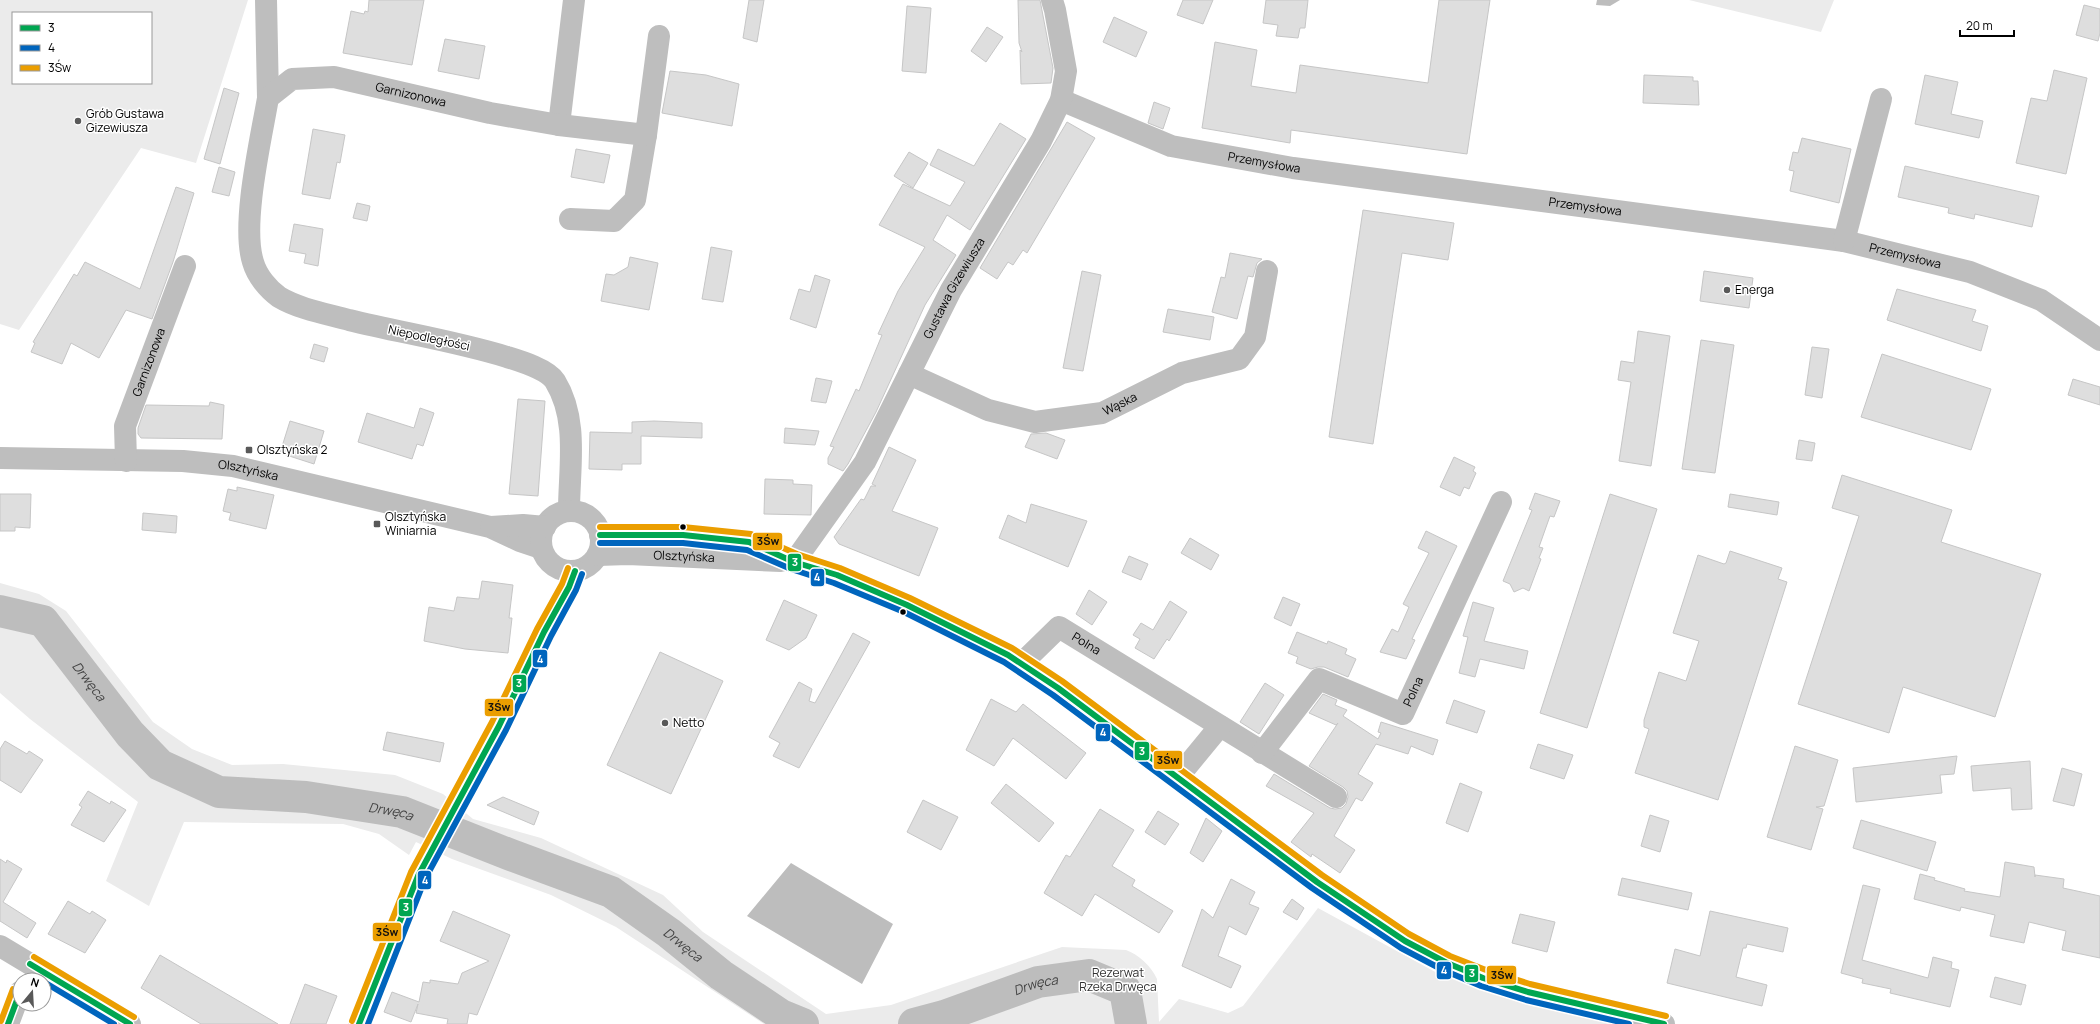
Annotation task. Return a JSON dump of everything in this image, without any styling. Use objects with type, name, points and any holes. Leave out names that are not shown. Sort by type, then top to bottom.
[{"type":"street","points":[[266,0],[268,98]]},
{"type":"street","points":[[559,125],[574,0]]},
{"type":"street","name":"Gustawa Gizewiusza","points":[[794,562],[865,462],[951,290],[1041,141],[1061,100],[1066,71],[1056,10],[1052,0]]},
{"type":"street","points":[[570,219],[614,221],[635,200],[646,135],[658,36]]},
{"type":"street","name":"Garnizonowa","points":[[268,98],[292,79],[334,78],[490,113],[559,125],[646,135]]},
{"type":"street","name":"Niepodległości","points":[[268,98],[253,194],[250,227],[250,253],[256,272],[262,280],[279,296],[321,313],[395,331],[465,344],[529,364],[554,379],[567,406],[571,429],[569,511]]},
{"type":"street","points":[[1844,241],[1882,99]]},
{"type":"street","name":"Przemysłowa","points":[[1061,100],[1171,146],[1293,168],[1844,241],[1970,272],[2041,300],[2100,340]]},
{"type":"street","name":"Garnizonowa","points":[[126,460],[125,426],[186,266]]},
{"type":"street","name":"Wąska","points":[[909,374],[988,410],[1035,422],[1102,413],[1182,373],[1239,359],[1255,337],[1267,270]]},
{"type":"street","name":"Olsztyńska","points":[[0,458],[183,461],[233,466],[490,527],[520,541],[543,537]]},
{"type":"street","name":"Polna","points":[[1262,753],[1319,679],[1403,714],[1501,502]]},
{"type":"street","points":[[569,511],[585,515],[592,520],[599,545],[589,566],[566,570],[544,556],[543,537],[553,517],[569,511]]},
{"type":"street","name":"Olsztyńska","points":[[599,545],[683,536],[749,542],[794,562],[836,575],[893,598],[977,639],[1022,664],[1058,688],[1368,918],[1405,941],[1447,963],[1483,978],[1528,992],[1664,1024]]},
{"type":"street","points":[[359,1024],[418,876],[499,726],[544,632],[569,587],[566,570]]},
{"type":"street","name":"Polna","points":[[1022,664],[1059,627],[1336,798]]},
{"type":"street","points":[[1178,777],[1220,726]]},
{"type":"street","points":[[0,946],[27,972]]},
{"type":"street","points":[[0,954],[27,972]]},
{"type":"street","points":[[52,985],[130,1024]]},
{"type":"street","points":[[8,1024],[12,1012]]},
{"type":"green space","points":[[0,0],[248,0],[196,163],[141,148],[19,330],[0,324]]},
{"type":"green space","points":[[1689,0],[1834,0],[1821,32]]},
{"type":"green space","name":"Rezerwat Rzeka Drwęca","points":[[0,583],[39,594],[66,611],[153,722],[192,749],[232,765],[283,764],[395,775],[443,794],[473,819],[541,838],[663,895],[703,932],[826,1014],[891,1005],[1062,947],[1126,950],[1140,958],[1152,970],[1157,979],[1159,1022],[1179,999],[1228,1013],[1243,1006],[1318,908],[1439,974],[1527,1002],[1610,1024],[764,1024],[616,927],[551,895],[452,859],[416,842],[409,855],[379,834],[343,824],[184,822],[149,906],[106,881],[138,802],[30,719],[0,693]]},
{"type":"shaded area","points":[[1597,0],[1620,0],[1610,6],[1596,5]]},
{"type":"shaded area","points":[[791,863],[893,924],[862,984],[747,916]]},
{"type":"building","points":[[369,0],[424,0],[412,65],[343,53],[351,11],[364,14],[365,11],[368,12]]},
{"type":"building","points":[[749,0],[764,0],[757,42],[743,38]]},
{"type":"building","points":[[1018,0],[1040,0],[1053,68],[1051,83],[1021,84],[1020,50],[1022,52],[1019,43]]},
{"type":"building","points":[[1183,0],[1213,0],[1203,24],[1177,15]]},
{"type":"building","points":[[1266,0],[1308,0],[1305,28],[1300,28],[1298,38],[1276,36],[1278,25],[1263,23]]},
{"type":"building","points":[[1439,0],[1490,0],[1467,154],[1291,130],[1290,143],[1202,128],[1215,42],[1257,50],[1251,86],[1296,93],[1300,65],[1428,83]]},
{"type":"building","points":[[2084,5],[2100,9],[2100,33],[2098,41],[2076,35]]},
{"type":"building","points":[[907,6],[931,8],[926,73],[902,71]]},
{"type":"building","points":[[1114,17],[1147,32],[1136,57],[1103,42]]},
{"type":"building","points":[[987,27],[1003,37],[986,62],[971,51]]},
{"type":"building","points":[[445,39],[485,46],[479,79],[438,71]]},
{"type":"building","points":[[2054,70],[2087,78],[2066,174],[2016,163],[2031,98],[2047,101]]},
{"type":"building","points":[[670,71],[706,75],[739,84],[732,126],[662,113]]},
{"type":"building","points":[[1644,75],[1693,77],[1693,81],[1698,81],[1699,105],[1643,103]]},
{"type":"building","points":[[1925,75],[1958,82],[1951,114],[1983,121],[1979,138],[1915,124]]},
{"type":"building","points":[[224,88],[239,93],[220,164],[204,159]]},
{"type":"building","points":[[1154,102],[1170,108],[1163,129],[1148,123]]},
{"type":"building","points":[[1067,122],[1095,138],[1027,253],[1023,250],[1013,265],[1008,262],[997,279],[980,268]]},
{"type":"building","points":[[1000,123],[1026,139],[970,230],[947,215],[933,240],[956,255],[925,305],[876,412],[848,464],[843,471],[828,464],[828,458],[834,447],[830,446],[856,389],[859,391],[882,335],[878,334],[898,291],[925,247],[879,225],[903,184],[950,206],[965,182],[930,165],[938,149],[974,166]]},
{"type":"building","points":[[313,129],[345,135],[340,163],[337,162],[330,199],[302,194]]},
{"type":"building","points":[[1802,138],[1851,149],[1839,203],[1790,191],[1794,171],[1789,170],[1793,152],[1798,153]]},
{"type":"building","points":[[576,149],[610,155],[604,183],[571,177]]},
{"type":"building","points":[[909,152],[928,163],[913,188],[894,176]]},
{"type":"building","points":[[1905,166],[2039,196],[2032,227],[1975,214],[1974,219],[1948,213],[1949,208],[1898,197]]},
{"type":"building","points":[[219,167],[235,172],[229,196],[212,192]]},
{"type":"building","points":[[176,187],[194,193],[173,262],[152,319],[126,310],[99,358],[71,343],[62,364],[31,352],[35,343],[33,342],[74,274],[77,276],[85,262],[140,289]]},
{"type":"building","points":[[357,203],[370,206],[367,221],[353,218]]},
{"type":"building","points":[[1363,210],[1454,223],[1448,260],[1402,253],[1373,444],[1329,437]]},
{"type":"building","points":[[294,224],[323,229],[318,266],[304,263],[306,254],[289,251]]},
{"type":"building","points":[[711,247],[732,251],[723,302],[702,299]]},
{"type":"building","points":[[1230,253],[1262,259],[1257,263],[1253,277],[1248,276],[1237,319],[1212,312],[1221,277],[1225,278]]},
{"type":"building","points":[[630,257],[658,263],[649,310],[601,301],[606,274],[614,275],[628,267]]},
{"type":"building","points":[[1082,271],[1101,275],[1083,371],[1063,368]]},
{"type":"building","name":"Energa","points":[[1704,271],[1753,278],[1749,308],[1700,301]]},
{"type":"building","points":[[815,275],[830,280],[816,328],[790,319],[799,289],[810,292]]},
{"type":"building","points":[[1897,289],[1976,310],[1972,321],[1988,326],[1981,351],[1887,320]]},
{"type":"building","points":[[1168,309],[1214,317],[1210,340],[1163,332]]},
{"type":"building","points":[[1638,331],[1670,336],[1651,466],[1619,461],[1631,382],[1618,380],[1621,361],[1634,363]]},
{"type":"building","points":[[1701,340],[1734,345],[1715,473],[1682,469]]},
{"type":"building","points":[[314,344],[328,348],[324,362],[310,358]]},
{"type":"building","points":[[1812,347],[1829,349],[1822,398],[1805,395]]},
{"type":"building","points":[[1882,354],[1991,389],[1971,450],[1861,417]]},
{"type":"building","points":[[816,378],[832,381],[826,403],[811,401]]},
{"type":"building","points":[[2073,379],[2100,387],[2100,405],[2068,395]]},
{"type":"building","points":[[518,399],[545,401],[538,496],[509,494]]},
{"type":"building","points":[[210,402],[224,405],[222,439],[141,438],[138,434],[138,428],[146,405],[209,406]]},
{"type":"building","points":[[420,408],[434,413],[423,446],[417,444],[412,459],[358,442],[367,413],[414,428]]},
{"type":"building","points":[[290,421],[324,431],[314,464],[280,453]]},
{"type":"building","points":[[654,421],[702,423],[702,438],[641,436],[641,464],[622,464],[622,470],[589,469],[590,432],[632,433],[632,422]]},
{"type":"building","points":[[785,428],[819,431],[815,445],[784,443]]},
{"type":"building","points":[[1046,433],[1065,440],[1057,459],[1025,447],[1031,434]]},
{"type":"building","points":[[1799,440],[1815,443],[1812,461],[1796,459]]},
{"type":"building","points":[[889,447],[916,460],[892,511],[938,528],[919,576],[839,544],[834,537],[861,499],[864,500],[871,486],[876,486],[872,484]]},
{"type":"building","points":[[1454,457],[1475,467],[1473,471],[1476,473],[1469,489],[1464,487],[1460,496],[1440,487]]},
{"type":"building","points":[[1842,475],[1952,510],[1941,542],[2041,574],[1995,717],[1903,687],[1889,733],[1798,704],[1859,516],[1832,508]]},
{"type":"building","points":[[765,479],[793,480],[793,484],[812,485],[811,515],[764,514]]},
{"type":"building","points":[[237,487],[274,495],[266,529],[229,520],[231,513],[223,511],[228,489],[237,491]]},
{"type":"building","points":[[1535,493],[1560,501],[1554,517],[1550,516],[1539,547],[1543,548],[1539,558],[1541,559],[1529,591],[1523,588],[1514,592],[1510,584],[1503,581],[1532,510],[1529,509]]},
{"type":"building","points":[[0,494],[31,494],[30,528],[15,527],[15,531],[0,531]]},
{"type":"building","points":[[1610,494],[1657,509],[1587,728],[1540,713]]},
{"type":"building","points":[[1730,494],[1779,502],[1777,515],[1728,507]]},
{"type":"building","points":[[1031,504],[1087,521],[1068,567],[999,538],[1008,515],[1026,523]]},
{"type":"building","points":[[143,513],[177,516],[176,533],[142,530]]},
{"type":"building","points":[[1426,531],[1457,546],[1412,639],[1415,640],[1406,659],[1380,652],[1392,629],[1398,632],[1409,607],[1403,604],[1429,553],[1418,548]]},
{"type":"building","points":[[1190,538],[1219,555],[1211,570],[1181,553]]},
{"type":"building","points":[[1730,551],[1782,568],[1778,579],[1787,582],[1718,800],[1635,773],[1649,729],[1644,727],[1644,720],[1659,672],[1686,681],[1699,641],[1673,633],[1698,555],[1724,564],[1726,563]]},
{"type":"building","points":[[1129,556],[1148,564],[1141,580],[1122,572]]},
{"type":"building","points":[[482,581],[513,585],[509,618],[512,618],[508,653],[465,649],[424,641],[429,607],[454,611],[457,597],[479,599]]},
{"type":"building","points":[[1089,590],[1107,602],[1092,625],[1076,614]]},
{"type":"building","points":[[1283,597],[1300,604],[1291,626],[1274,618]]},
{"type":"building","points":[[784,600],[817,615],[806,638],[789,650],[766,640]]},
{"type":"building","points":[[1170,601],[1187,612],[1169,641],[1167,639],[1154,659],[1135,648],[1140,639],[1133,635],[1141,623],[1153,630]]},
{"type":"building","points":[[1473,602],[1494,608],[1484,641],[1528,651],[1524,669],[1480,659],[1475,677],[1459,673],[1468,637],[1463,636]]},
{"type":"building","points":[[1297,632],[1327,644],[1328,641],[1347,649],[1345,654],[1356,659],[1348,677],[1324,667],[1311,669],[1296,663],[1298,657],[1288,653]]},
{"type":"building","points":[[853,633],[870,642],[799,768],[773,756],[780,743],[769,737],[799,682],[812,689],[809,701],[815,703]]},
{"type":"building","name":"Netto","points":[[660,652],[723,681],[671,794],[607,765]]},
{"type":"building","points":[[1265,683],[1284,695],[1259,734],[1240,722]]},
{"type":"building","points":[[1323,694],[1337,700],[1335,705],[1347,710],[1343,716],[1378,739],[1381,733],[1378,732],[1381,722],[1438,740],[1433,755],[1411,746],[1408,754],[1376,744],[1358,774],[1373,783],[1362,801],[1356,798],[1334,836],[1355,850],[1340,873],[1312,854],[1311,857],[1291,842],[1314,813],[1266,786],[1274,774],[1330,808],[1342,808],[1346,804],[1348,797],[1347,791],[1309,766],[1338,723],[1336,725],[1309,713]]},
{"type":"building","points":[[991,699],[1016,712],[1023,704],[1086,753],[1066,779],[1013,738],[994,766],[966,750]]},
{"type":"building","points":[[1454,700],[1485,711],[1477,733],[1446,723]]},
{"type":"building","points":[[387,732],[444,743],[440,762],[383,750]]},
{"type":"building","points":[[5,741],[27,754],[29,751],[43,760],[21,793],[0,780],[0,749]]},
{"type":"building","points":[[1538,744],[1573,755],[1564,779],[1530,768]]},
{"type":"building","points":[[1795,746],[1838,760],[1824,806],[1816,807],[1823,809],[1811,850],[1767,837]]},
{"type":"building","points":[[1957,756],[1954,774],[1940,775],[1942,793],[1856,802],[1853,768]]},
{"type":"building","points":[[2030,761],[2032,809],[2012,810],[2011,788],[1973,791],[1971,766]]},
{"type":"building","points":[[2062,768],[2082,774],[2074,806],[2053,801]]},
{"type":"building","points":[[1460,783],[1482,792],[1468,832],[1446,823]]},
{"type":"building","points":[[1006,784],[1054,823],[1039,842],[991,803]]},
{"type":"building","points":[[88,791],[110,804],[111,801],[126,810],[104,842],[71,825],[82,807],[79,805]]},
{"type":"building","points":[[503,797],[539,812],[534,825],[487,805]]},
{"type":"building","points":[[923,800],[958,817],[941,850],[907,832]]},
{"type":"building","points":[[1100,809],[1134,830],[1112,866],[1135,880],[1132,886],[1173,911],[1159,933],[1095,894],[1082,916],[1044,893],[1066,855],[1070,857]]},
{"type":"building","points":[[1158,811],[1179,824],[1165,845],[1145,832]]},
{"type":"building","points":[[1650,815],[1669,821],[1660,852],[1641,846]]},
{"type":"building","points":[[1206,818],[1222,831],[1203,862],[1190,853]]},
{"type":"building","points":[[1861,820],[1936,842],[1927,871],[1853,848]]},
{"type":"building","points":[[0,859],[6,863],[7,860],[22,869],[3,902],[36,923],[27,938],[0,921]]},
{"type":"building","points":[[2005,862],[2034,867],[2035,877],[2035,875],[2064,879],[2063,888],[2100,896],[2100,958],[2062,950],[2066,931],[2029,922],[2024,943],[1990,936],[1995,915],[1961,907],[1960,911],[1914,899],[1920,874],[1935,878],[1934,880],[1965,889],[1964,891],[2000,897]]},
{"type":"building","points":[[1622,878],[1692,893],[1688,910],[1618,895]]},
{"type":"building","points":[[1231,879],[1255,892],[1249,904],[1259,908],[1246,935],[1229,926],[1218,956],[1241,966],[1231,988],[1182,966],[1202,909],[1213,918]]},
{"type":"building","points":[[1863,885],[1880,889],[1862,960],[1928,978],[1933,957],[1952,962],[1951,968],[1959,970],[1950,1007],[1890,993],[1891,989],[1862,983],[1863,979],[1841,973]]},
{"type":"building","points":[[1292,899],[1304,908],[1297,920],[1283,912]]},
{"type":"building","points":[[68,901],[90,914],[92,911],[106,920],[85,953],[48,934]]},
{"type":"building","points":[[453,911],[510,935],[477,1015],[469,1013],[467,1024],[447,1024],[448,1019],[416,1013],[418,1004],[411,1022],[384,1012],[392,992],[419,1002],[423,982],[430,983],[430,980],[458,984],[462,973],[489,961],[440,941]]},
{"type":"building","points":[[1710,911],[1788,928],[1783,952],[1747,944],[1746,948],[1743,948],[1736,977],[1767,985],[1762,1006],[1667,983],[1675,949],[1700,956]]},
{"type":"building","points":[[1520,914],[1555,922],[1547,952],[1512,943]]},
{"type":"building","points":[[160,955],[278,1024],[201,1024],[141,988]]},
{"type":"building","points":[[1995,977],[2026,985],[2021,1005],[1990,997]]},
{"type":"building","points":[[305,984],[337,996],[326,1024],[290,1024]]},
{"type":"waterway","name":"Drwęca","points":[[0,611],[43,621],[130,734],[160,765],[219,792],[306,797],[402,812],[611,892],[669,933],[721,975],[781,1015],[803,1024]]},
{"type":"waterway","name":"Drwęca","points":[[914,1024],[944,1016],[1038,982],[1089,975],[1125,990],[1131,1024]]},
{"type":"transit line","name":"3Św","points":[[600,527],[683,527],[751,534],[797,554],[840,568],[910,598],[1012,648],[1062,681],[1322,875],[1409,934],[1450,956],[1486,970],[1530,984],[1666,1016]]},
{"type":"transit line","name":"3","points":[[600,535],[683,535],[749,542],[794,562],[837,575],[907,605],[1008,655],[1058,688],[1317,882],[1405,941],[1447,963],[1483,978],[1528,992],[1664,1024]]},
{"type":"transit line","name":"4","points":[[600,543],[683,543],[747,550],[791,569],[834,583],[904,612],[1004,662],[1053,695],[1312,888],[1401,948],[1443,970],[1481,986],[1526,1000],[1629,1024]]},
{"type":"transit line","name":"3Św","points":[[352,1021],[411,872],[492,722],[537,629],[562,584],[568,568]]},
{"type":"transit line","name":"3","points":[[359,1024],[418,876],[499,726],[544,632],[569,587],[575,571]]},
{"type":"transit line","name":"4","points":[[368,1024],[425,879],[506,730],[551,636],[576,590],[582,574]]},
{"type":"transit line","name":"3Św","points":[[34,957],[134,1017]]},
{"type":"transit line","name":"3","points":[[30,964],[130,1024]]},
{"type":"transit line","name":"4","points":[[52,987],[114,1024]]},
{"type":"transit line","name":"3Św","points":[[1,1021],[12,992]]},
{"type":"transit line","name":"3","points":[[8,1024],[12,1012]]},
{"type":"place","name":"Grób Gustawa Gizewiusza","points":[[78,121]]},
{"type":"place","name":"Energa","points":[[1727,290]]},
{"type":"place","name":"Olsztyńska 2","points":[[249,450]]},
{"type":"place","name":"Olsztyńska Winiarnia","points":[[377,524]]},
{"type":"place","name":"Netto","points":[[665,723]]}]
